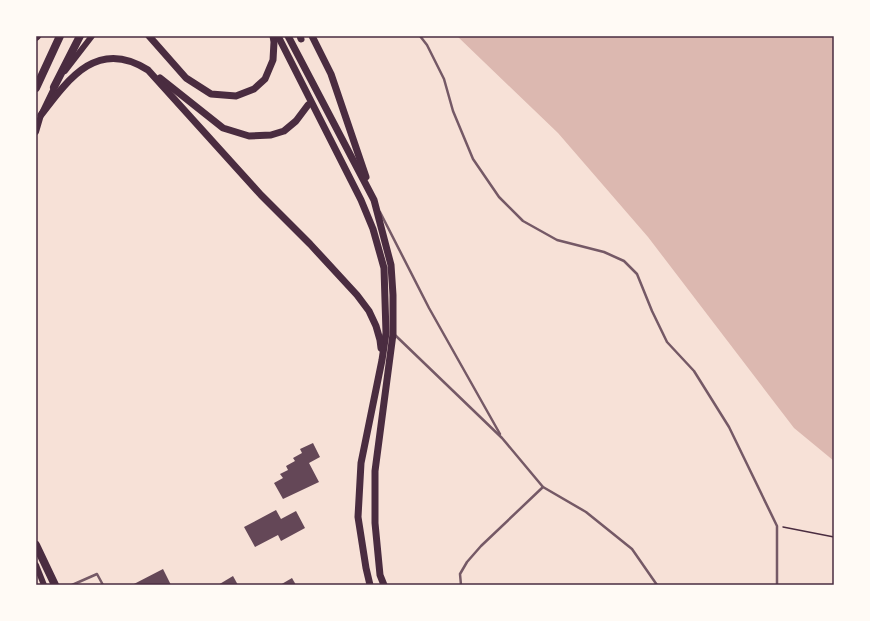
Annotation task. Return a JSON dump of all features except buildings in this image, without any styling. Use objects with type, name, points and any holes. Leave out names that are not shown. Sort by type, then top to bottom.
[{"type":"highway","points":[[36,88],[60,36]]},
{"type":"highway","points":[[54,87],[80,36]]},
{"type":"highway","points":[[36,544],[55,585]]},
{"type":"main road","points":[[36,132],[41,115],[54,87],[92,36]]},
{"type":"main road","points":[[149,36],[186,78],[211,94],[236,96],[254,89],[265,79],[273,60],[273,36]]},
{"type":"main road","points":[[278,36],[361,200],[384,268],[386,333],[382,360],[361,462],[358,509],[366,568],[370,585]]},
{"type":"main road","points":[[288,36],[374,200]]},
{"type":"main road","points":[[312,36],[331,74],[374,200],[391,265],[393,334],[375,471],[375,523],[380,575],[384,585]]},
{"type":"main road","points":[[41,115],[64,86],[90,64],[104,58],[136,62],[177,91],[201,112],[224,128],[249,136],[271,135],[284,131],[296,121],[308,105]]},
{"type":"main road","points":[[148,70],[261,194],[357,295],[369,311],[376,326],[380,340],[382,360]]},
{"type":"main road","points":[[36,565],[44,585]]},
{"type":"lane","points":[[420,36],[427,45],[444,80],[453,111],[473,159],[499,196],[523,221],[530,225],[557,240],[604,252],[624,261],[638,274],[652,311],[668,342],[694,370],[729,428],[777,526],[777,585]]},
{"type":"lane","points":[[374,200],[429,308],[502,438]]},
{"type":"lane","points":[[393,334],[502,438],[543,487],[586,512],[632,549],[657,585]]},
{"type":"lane","points":[[460,585],[460,574],[467,562],[481,546],[543,487]]},
{"type":"lane","points":[[72,585],[97,574],[103,585]]},
{"type":"path","points":[[777,526],[834,537]]},
{"type":"shaded area","points":[[457,36],[834,36],[834,461],[794,428],[648,237],[558,133]]}]
